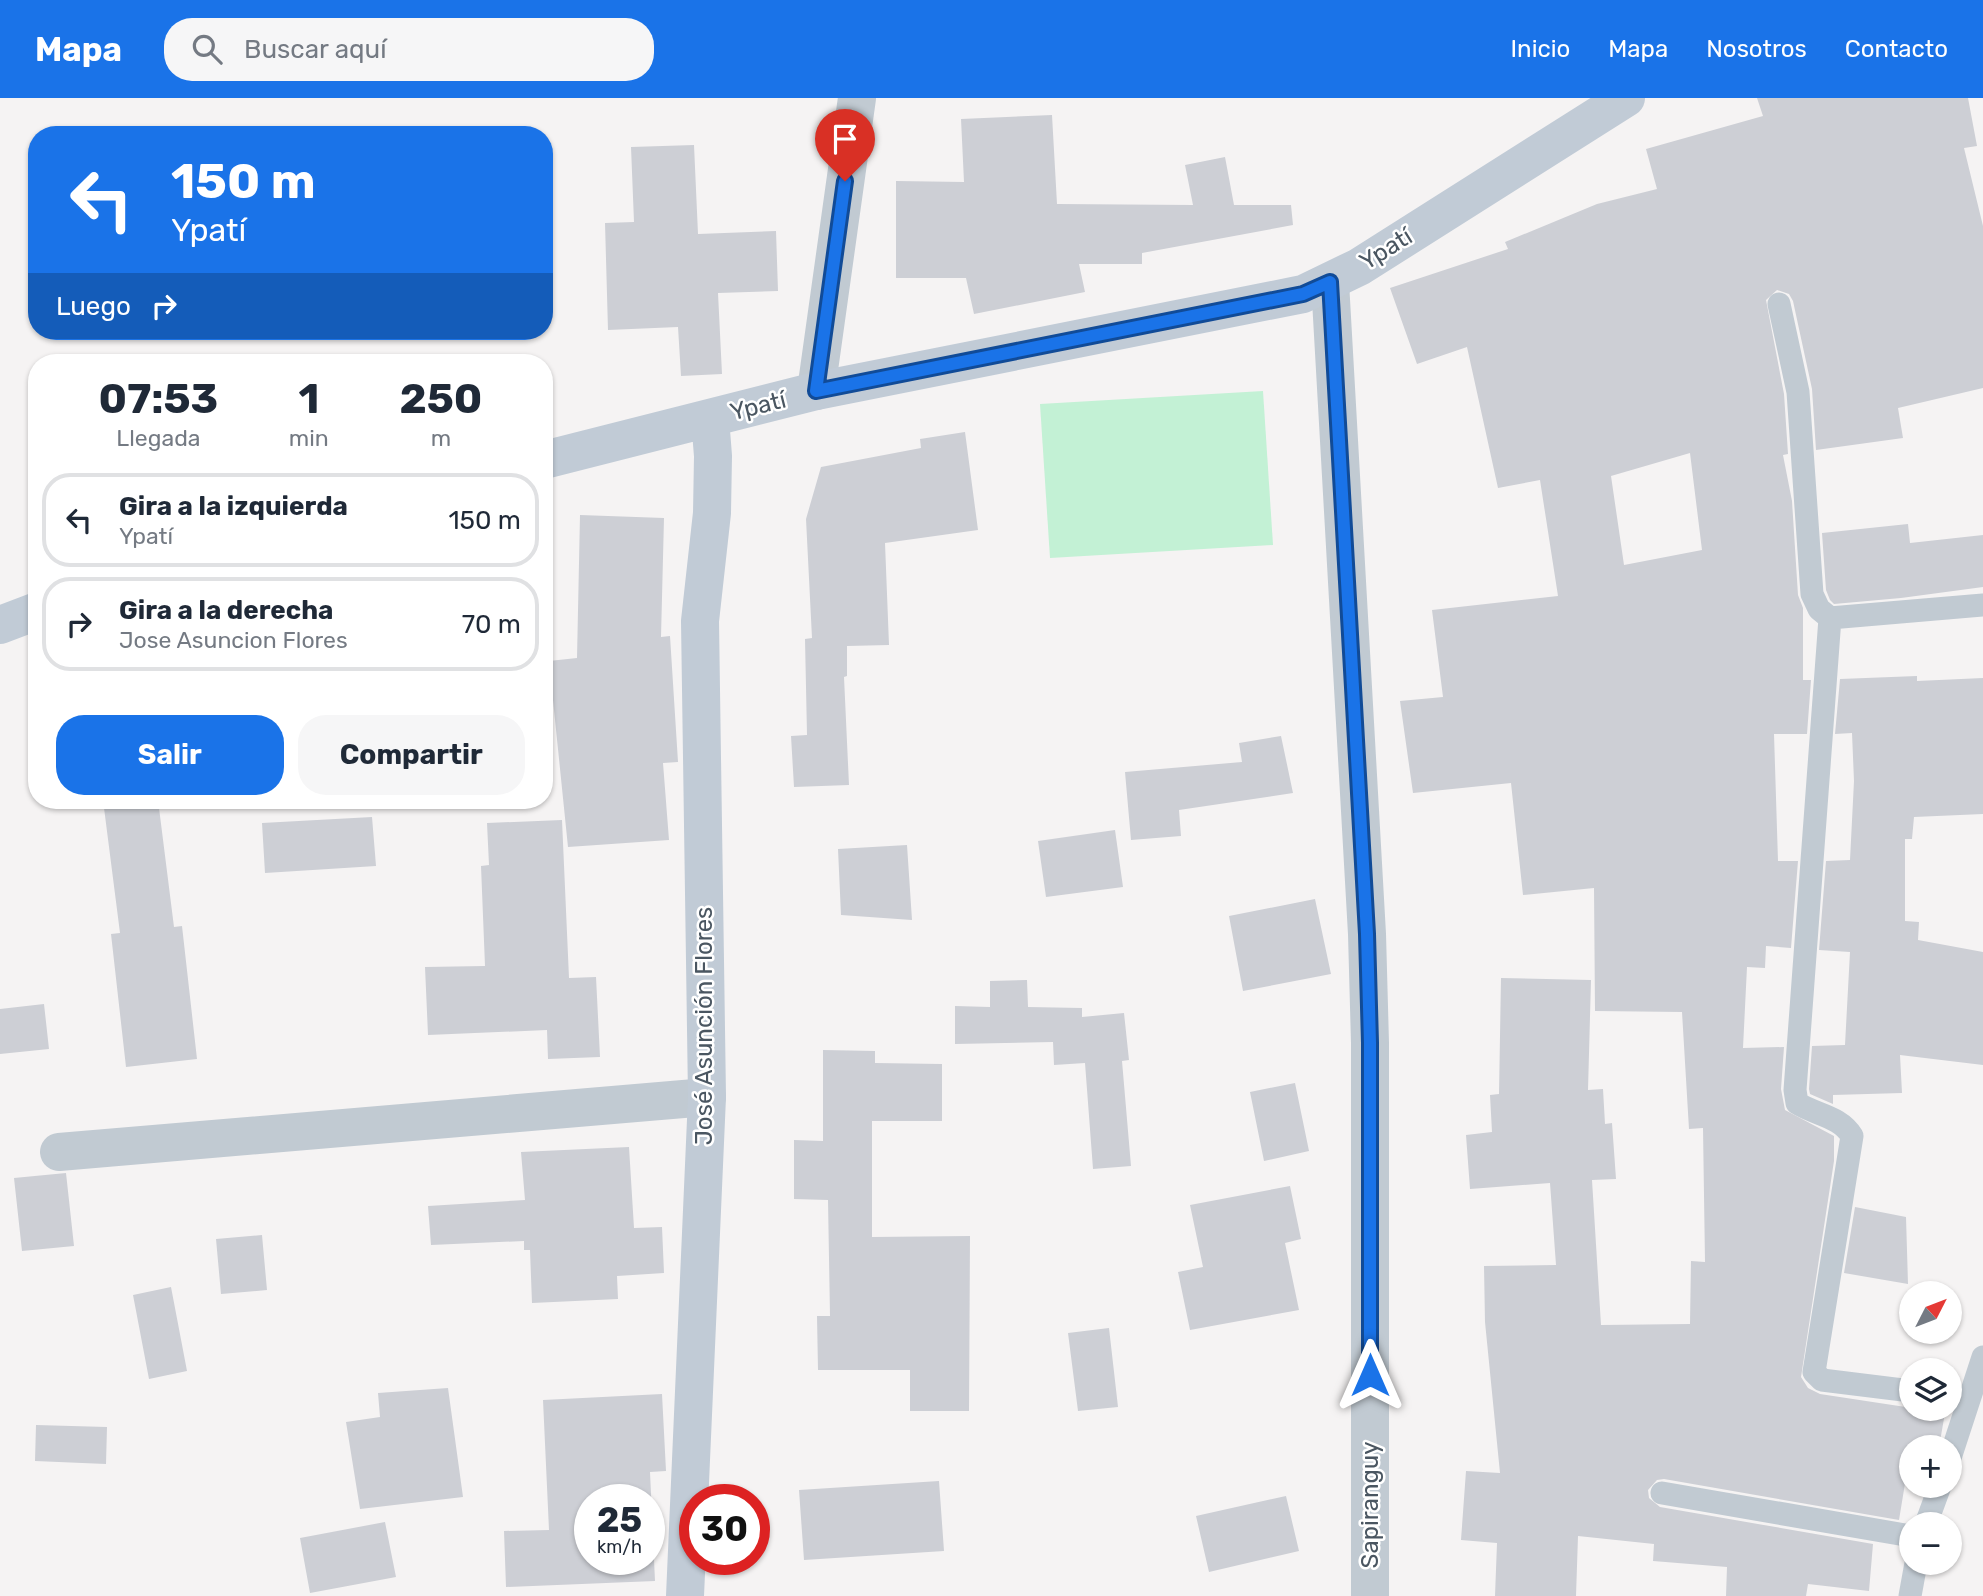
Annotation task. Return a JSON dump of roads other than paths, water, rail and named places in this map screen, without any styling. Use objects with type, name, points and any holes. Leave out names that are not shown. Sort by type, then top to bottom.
[{"type":"street","points":[[816,391],[857,98]]},
{"type":"street","name":"Ypatí","points":[[553,458],[816,391],[1303,294],[1330,282],[1626,98]]},
{"type":"street","name":"Sapiranguy","points":[[1330,282],[1370,1016],[1370,1596]]},
{"type":"street","name":"José Asunción Flores","points":[[685,1596],[707,1097],[700,621],[712,513],[713,456],[710,418]]},
{"type":"street","points":[[0,625],[28,614]]},
{"type":"street","points":[[59,1152],[707,1097]]},
{"type":"lane","points":[[1779,304],[1798,392],[1812,594],[1819,609],[1830,618],[1983,606]]},
{"type":"lane","points":[[1830,618],[1795,1090],[1797,1103],[1832,1118],[1847,1128],[1852,1136],[1814,1372],[1822,1380],[1899,1390]]},
{"type":"lane","points":[[1957,1435],[1983,1357]]},
{"type":"lane","points":[[1662,1493],[1899,1534]]},
{"type":"lane","points":[[1910,1596],[1914,1575]]}]
